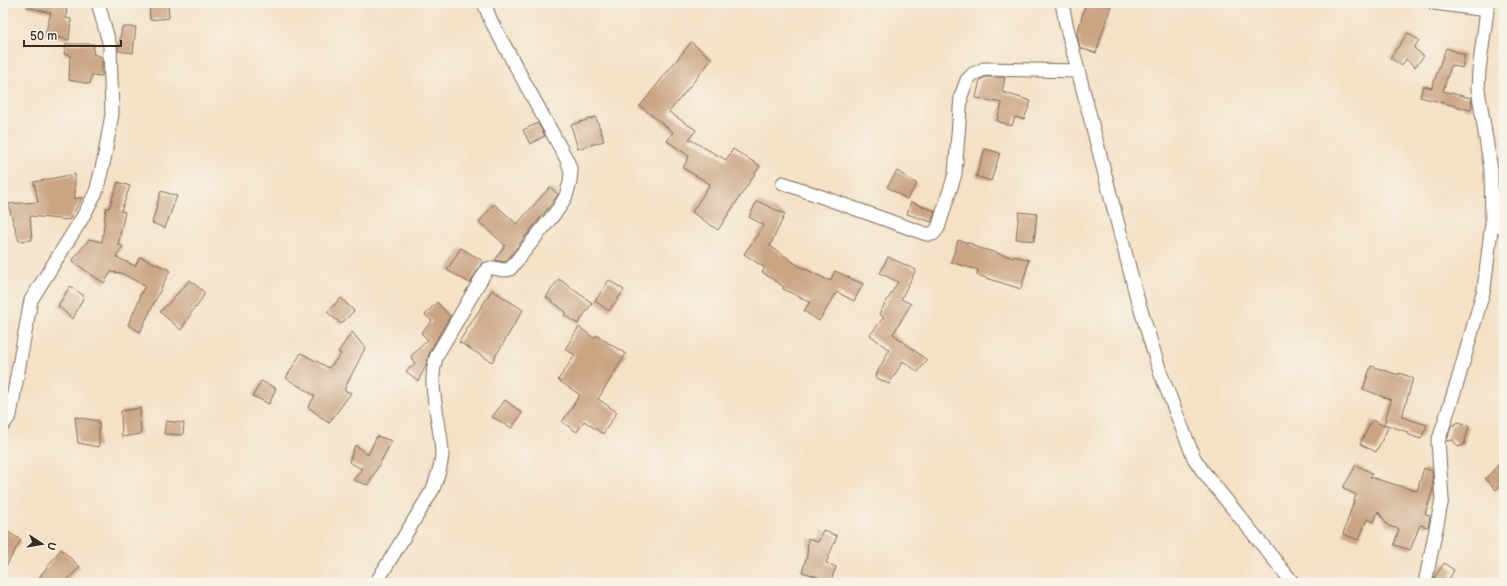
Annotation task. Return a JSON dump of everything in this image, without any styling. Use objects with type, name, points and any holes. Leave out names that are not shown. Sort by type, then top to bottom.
[{"type":"street","points":[[3,426],[10,415],[31,300],[81,220],[96,192],[104,160],[112,114],[110,46],[98,3]]},
{"type":"street","points":[[376,583],[433,489],[438,476],[442,452],[433,369],[437,356],[487,269],[493,268],[503,271],[510,269],[559,208],[566,196],[570,182],[571,171],[567,160],[491,20],[484,3]]},
{"type":"street","points":[[1062,3],[1078,71],[1138,301],[1160,372],[1194,458],[1213,485],[1293,583]]},
{"type":"street","points":[[1425,583],[1442,499],[1438,442],[1458,380],[1484,289],[1492,222],[1491,170],[1478,89],[1478,70],[1488,6],[1434,3]]},
{"type":"street","points":[[783,182],[926,234],[933,234],[938,228],[954,182],[961,96],[967,80],[973,74],[984,69],[1078,71]]},
{"type":"street","points":[[1492,222],[1504,228]]},
{"type":"building","points":[[28,3],[67,3],[66,18],[71,19],[69,40],[45,34],[51,13],[27,7]]},
{"type":"building","points":[[149,3],[168,3],[169,18],[150,20]]},
{"type":"building","points":[[1086,3],[1099,3],[1111,6],[1096,53],[1080,48],[1077,34]]},
{"type":"building","points":[[122,27],[136,27],[133,53],[118,51]]},
{"type":"building","points":[[1408,33],[1419,40],[1414,48],[1424,56],[1415,67],[1406,59],[1402,66],[1390,58]]},
{"type":"building","points":[[691,42],[712,59],[669,112],[696,130],[689,139],[726,160],[733,149],[760,166],[718,230],[692,212],[710,184],[683,168],[689,156],[667,141],[673,132],[640,106]]},
{"type":"building","points":[[66,44],[94,44],[93,54],[102,57],[102,76],[92,75],[90,84],[69,80],[70,55],[64,54]]},
{"type":"building","points":[[1446,48],[1465,55],[1462,68],[1451,65],[1443,91],[1471,98],[1471,110],[1420,97],[1423,86],[1432,88]]},
{"type":"building","points":[[986,77],[1005,77],[1002,92],[1031,101],[1024,119],[1015,117],[1012,126],[997,121],[1002,103],[976,98],[980,80]]},
{"type":"building","points":[[596,117],[604,141],[578,149],[571,125]]},
{"type":"building","points":[[538,123],[545,136],[530,144],[523,130]]},
{"type":"building","points":[[985,149],[1000,153],[991,181],[976,176]]},
{"type":"building","points":[[897,171],[917,184],[907,199],[887,187]]},
{"type":"building","points":[[75,174],[75,199],[83,197],[69,220],[30,216],[32,240],[19,241],[8,204],[38,202],[34,182]]},
{"type":"building","points":[[118,182],[130,186],[121,211],[125,212],[118,245],[123,246],[116,257],[135,266],[140,257],[170,270],[140,332],[128,325],[145,286],[121,273],[111,272],[104,283],[72,261],[89,239],[102,242],[106,208],[109,208]]},
{"type":"building","points":[[550,187],[558,194],[552,203],[505,262],[495,260],[505,245],[479,222],[494,204],[517,224]]},
{"type":"building","points":[[161,191],[177,196],[165,228],[152,223]]},
{"type":"building","points":[[757,201],[785,214],[770,246],[799,266],[830,281],[835,271],[863,284],[854,301],[837,292],[819,321],[804,311],[810,302],[783,289],[784,287],[762,272],[765,268],[744,254],[764,225],[749,217]]},
{"type":"building","points":[[911,202],[935,211],[932,222],[907,214]]},
{"type":"building","points":[[1019,212],[1037,214],[1034,241],[1016,239]]},
{"type":"building","points":[[958,240],[1014,258],[1014,256],[1029,260],[1021,289],[977,275],[978,270],[951,262]]},
{"type":"building","points":[[461,248],[483,261],[470,283],[447,270]]},
{"type":"building","points":[[888,257],[916,270],[901,299],[911,304],[893,334],[927,360],[918,372],[903,361],[889,384],[875,377],[889,350],[870,335],[884,317],[879,314],[898,282],[880,273]]},
{"type":"building","points":[[559,279],[592,303],[578,324],[564,315],[566,312],[546,297]]},
{"type":"building","points":[[190,280],[205,293],[181,330],[160,312]]},
{"type":"building","points":[[609,280],[624,290],[609,311],[595,301]]},
{"type":"building","points":[[70,286],[84,296],[73,319],[58,306]]},
{"type":"building","points":[[492,290],[523,310],[492,362],[459,342]]},
{"type":"building","points":[[341,298],[354,311],[341,324],[327,312]]},
{"type":"building","points":[[437,302],[450,316],[430,351],[426,366],[418,381],[406,371],[415,364],[411,356],[428,340],[421,333],[432,321],[425,315]]},
{"type":"building","points":[[579,327],[594,338],[596,335],[626,354],[598,399],[617,412],[603,434],[584,421],[577,432],[562,422],[580,395],[558,380],[575,355],[565,349]]},
{"type":"building","points":[[352,332],[365,348],[344,390],[351,393],[329,423],[308,407],[315,396],[286,378],[301,353],[329,368],[341,354],[338,352]]},
{"type":"building","points":[[1371,366],[1413,378],[1402,417],[1427,425],[1421,439],[1407,434],[1408,432],[1384,424],[1391,400],[1363,389]]},
{"type":"building","points":[[261,381],[276,388],[269,404],[253,396]]},
{"type":"building","points":[[505,400],[522,413],[512,428],[492,417]]},
{"type":"building","points":[[140,408],[141,434],[122,437],[121,411]]},
{"type":"building","points":[[75,417],[99,421],[99,447],[78,443]]},
{"type":"building","points":[[1372,420],[1388,428],[1376,452],[1360,444]]},
{"type":"building","points":[[166,421],[184,423],[183,435],[164,434]]},
{"type":"building","points":[[1459,422],[1469,426],[1464,445],[1458,447],[1453,440],[1447,441],[1451,426]]},
{"type":"building","points":[[377,436],[392,441],[368,485],[353,480],[362,469],[349,462],[355,445],[368,455]]},
{"type":"building","points":[[1504,459],[1504,482],[1496,490],[1485,479]]},
{"type":"building","points":[[1356,465],[1372,473],[1370,477],[1417,491],[1424,468],[1432,471],[1433,489],[1425,514],[1430,516],[1428,527],[1420,525],[1410,550],[1394,545],[1399,529],[1388,526],[1378,511],[1374,522],[1367,519],[1359,540],[1343,534],[1356,495],[1343,488]]},
{"type":"building","points":[[3,529],[21,540],[3,571]]},
{"type":"building","points":[[823,530],[837,536],[826,563],[836,567],[830,583],[813,583],[818,577],[802,572],[807,556],[808,538],[818,542]]},
{"type":"building","points":[[61,549],[80,567],[64,583],[35,583]]},
{"type":"building","points":[[1444,563],[1454,570],[1447,583],[1440,583],[1434,578]]}]
